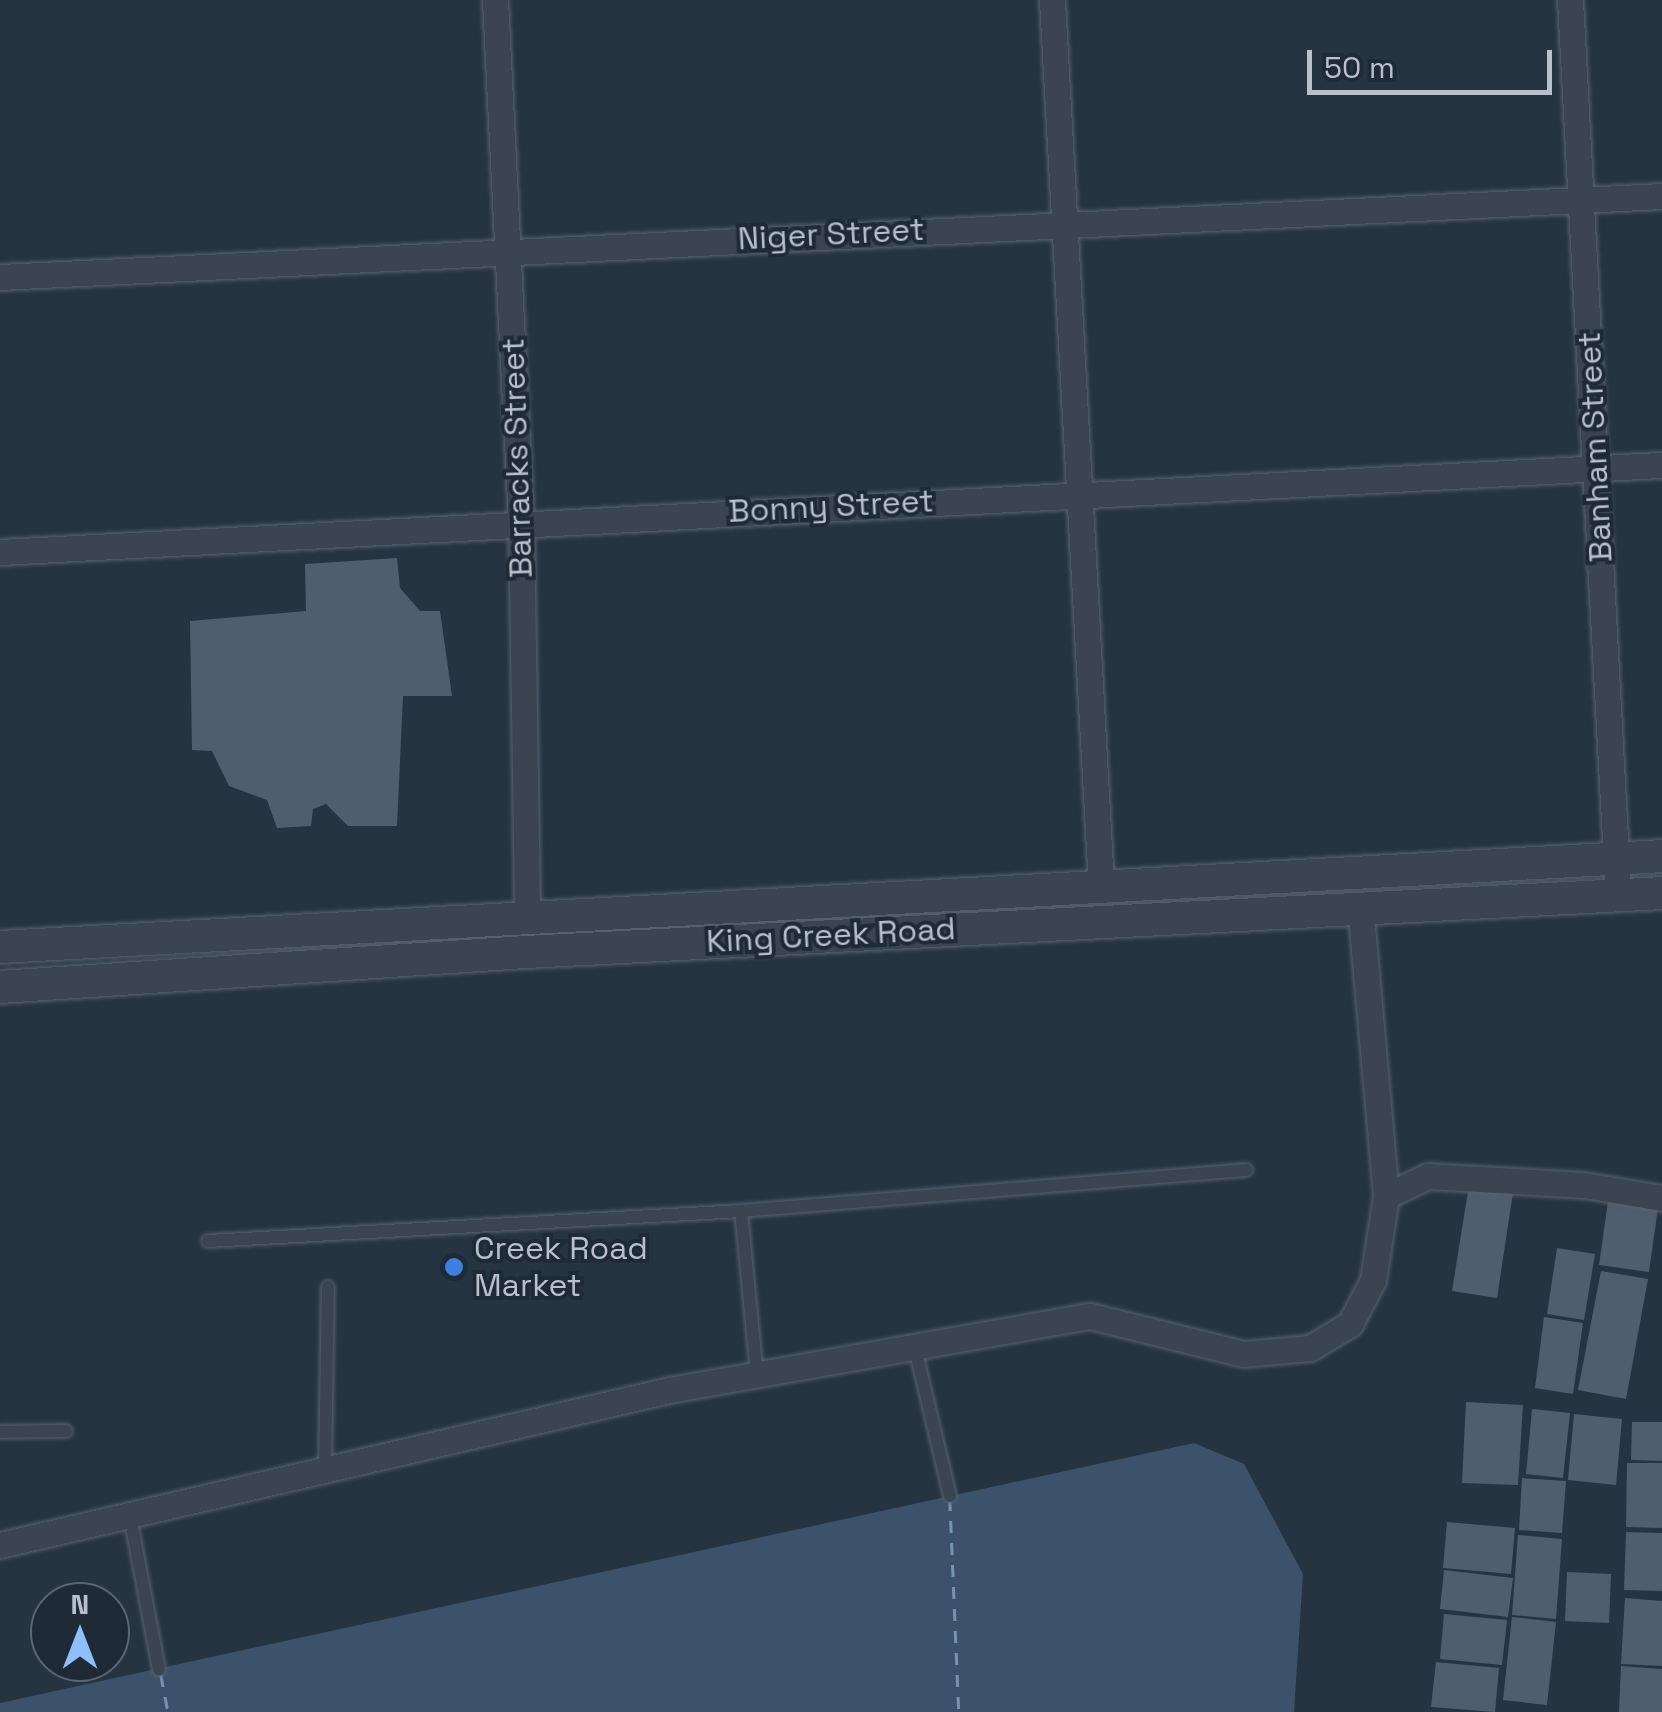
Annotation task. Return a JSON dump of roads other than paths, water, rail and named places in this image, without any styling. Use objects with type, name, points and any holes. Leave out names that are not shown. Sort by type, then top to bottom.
[{"type":"street","name":"Barracks Street","points":[[494,0],[521,522],[527,916]]},
{"type":"street","points":[[1052,0],[1075,494],[1101,884]]},
{"type":"street","name":"Banham Street","points":[[1570,0],[1585,201],[1618,895]]},
{"type":"street","name":"Niger Street","points":[[0,276],[1065,221],[1662,196]]},
{"type":"street","name":"Bonny Street","points":[[0,552],[1662,465]]},
{"type":"street","name":"King Creek Road","points":[[0,947],[1662,856]]},
{"type":"street","name":"King Creek Road","points":[[0,987],[1360,907],[1662,893]]},
{"type":"street","points":[[0,1545],[325,1474],[669,1390],[1090,1316],[1244,1354],[1310,1348],[1350,1324],[1365,1295],[1386,1196],[1360,907]]},
{"type":"street","points":[[1386,1196],[1428,1176],[1584,1185],[1662,1198]]},
{"type":"lane","points":[[208,1241],[741,1211],[1246,1170]]},
{"type":"lane","points":[[741,1211],[756,1376]]},
{"type":"lane","points":[[325,1474],[328,1286]]},
{"type":"lane","points":[[915,1348],[950,1496]]},
{"type":"lane","points":[[0,1432],[66,1431]]},
{"type":"lane","points":[[130,1516],[160,1668]]},
{"type":"water","points":[[1194,1443],[1244,1464],[1303,1574],[1294,1712],[0,1712],[0,1703],[96,1682],[130,1682],[130,1675]]},
{"type":"place","name":"Creek Road Market","points":[[454,1267]]}]
